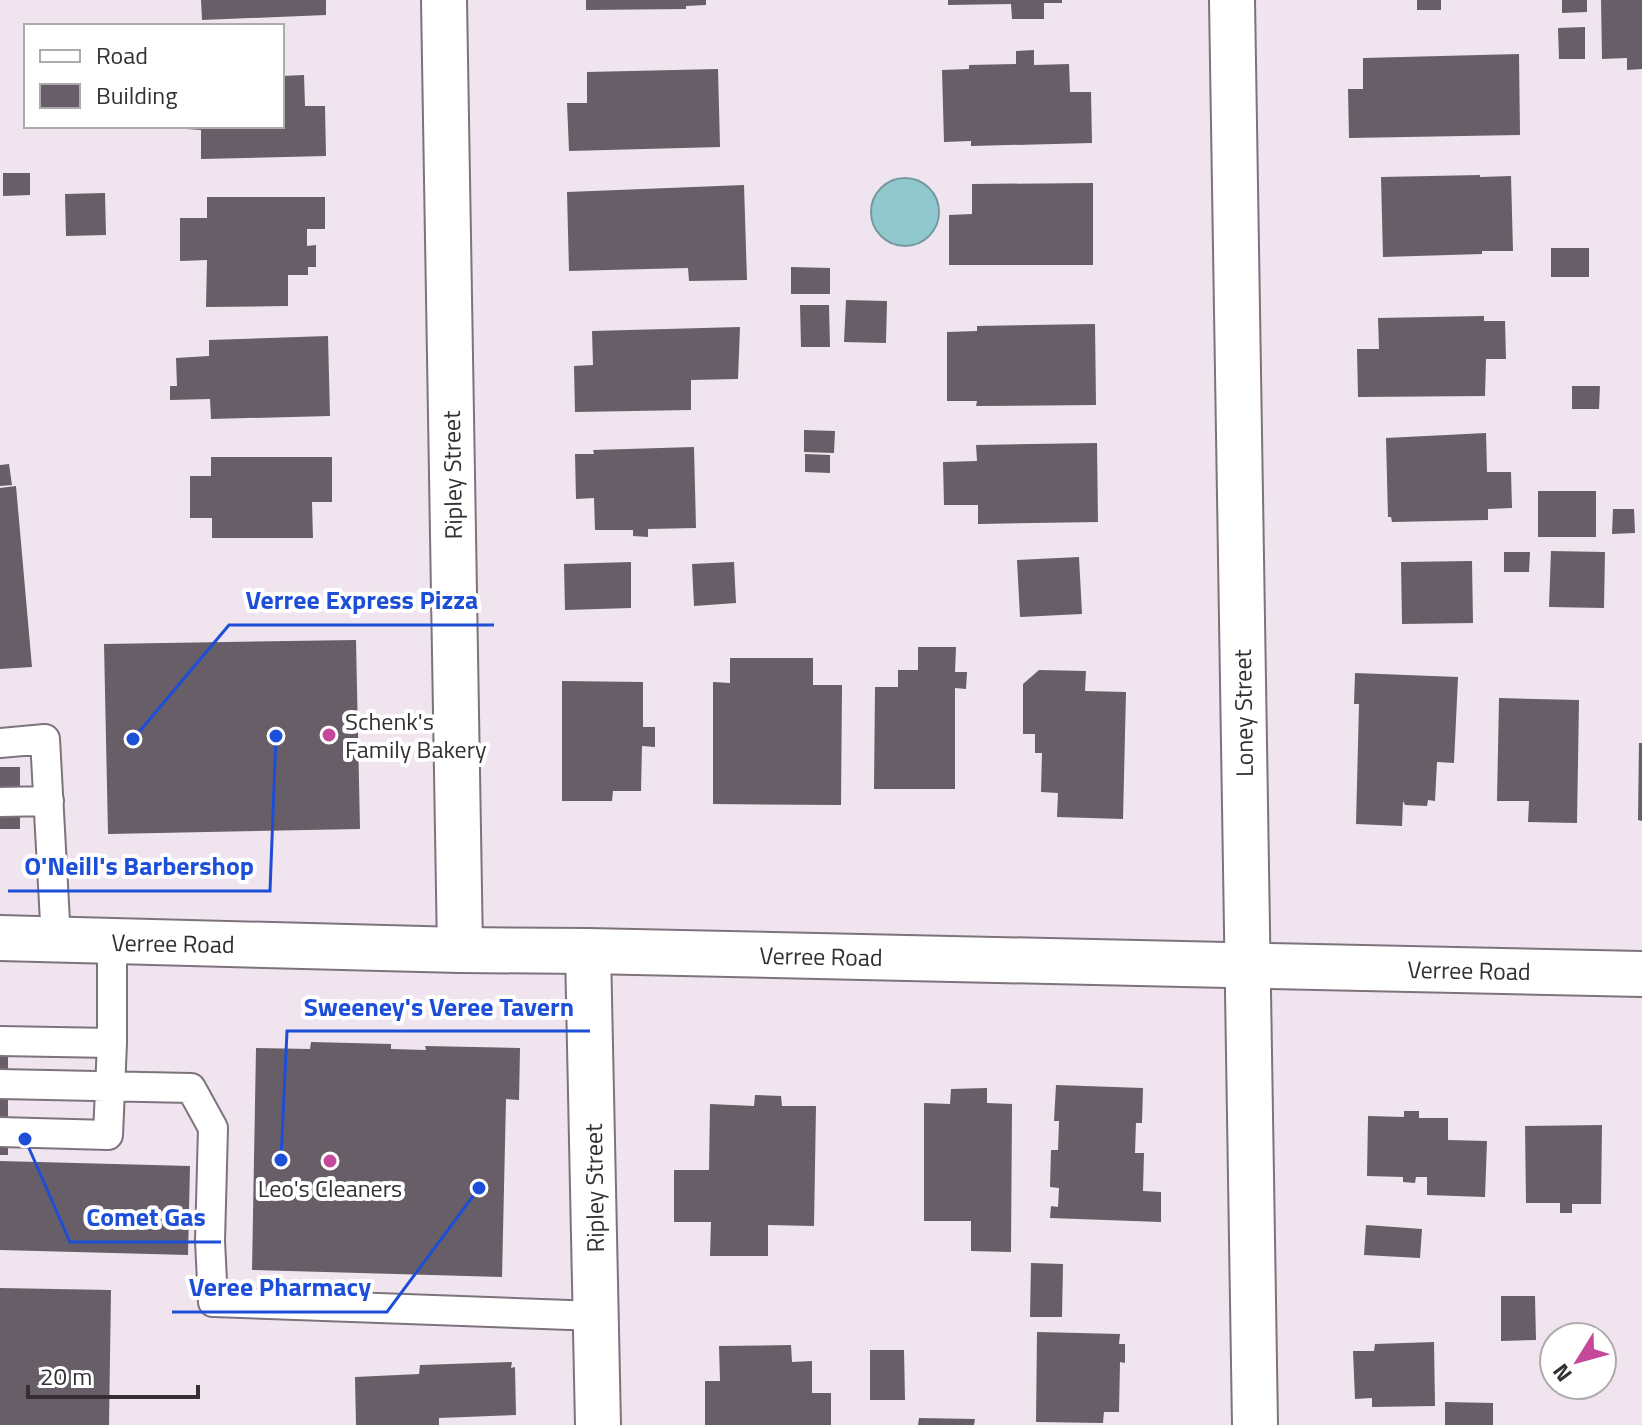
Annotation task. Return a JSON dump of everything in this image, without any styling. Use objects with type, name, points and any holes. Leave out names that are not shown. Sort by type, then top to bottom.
[{"type":"street","name":"Ripley Street","points":[[444,0],[460,950]]},
{"type":"street","name":"Loney Street","points":[[1232,0],[1255,1425]]},
{"type":"street","name":"Verree Road","points":[[0,938],[1642,974]]},
{"type":"street","name":"Ripley Street","points":[[588,951],[598,1425]]},
{"type":"lane","points":[[0,743],[45,739],[56,940]]},
{"type":"lane","points":[[0,802],[49,801]]},
{"type":"lane","points":[[0,1132],[108,1135],[112,942]]},
{"type":"lane","points":[[0,1041],[112,1043]]},
{"type":"lane","points":[[0,1084],[191,1088],[213,1128],[210,1241],[213,1302],[597,1316]]},
{"type":"water","points":[[898,178],[912,178],[924,183],[934,193],[939,212],[934,231],[924,241],[912,246],[898,246],[886,241],[876,231],[871,219],[871,205],[876,193],[886,183]]},
{"type":"building","points":[[201,0],[326,0],[326,15],[202,20]]},
{"type":"building","points":[[586,0],[706,0],[706,5],[686,6],[686,9],[586,10]]},
{"type":"building","points":[[948,0],[1062,0],[1062,3],[1044,3],[1044,19],[1012,19],[1011,4],[948,5]]},
{"type":"building","points":[[1417,0],[1441,0],[1441,10],[1417,10]]},
{"type":"building","points":[[1562,0],[1587,0],[1587,12],[1562,13]]},
{"type":"building","points":[[1601,0],[1642,0],[1642,69],[1627,70],[1627,58],[1602,59]]},
{"type":"building","points":[[1585,27],[1585,59],[1559,59],[1558,28]]},
{"type":"building","points":[[1034,50],[1034,65],[1069,64],[1070,92],[1091,92],[1092,143],[971,146],[971,141],[944,142],[942,70],[969,69],[969,65],[1016,64],[1016,51]]},
{"type":"building","points":[[1519,54],[1520,135],[1349,138],[1348,89],[1363,89],[1363,58]]},
{"type":"building","points":[[718,69],[720,147],[569,151],[567,103],[587,103],[587,72]]},
{"type":"building","points":[[304,75],[305,106],[325,106],[326,156],[201,159],[201,130],[187,128],[284,128],[284,76]]},
{"type":"building","points":[[3,173],[30,173],[30,195],[3,196]]},
{"type":"building","points":[[1511,176],[1513,251],[1383,257],[1381,177]]},
{"type":"building","points":[[1093,183],[1093,265],[949,265],[949,215],[972,214],[972,184]]},
{"type":"building","points":[[744,185],[747,280],[689,281],[688,268],[569,271],[567,192]]},
{"type":"building","points":[[105,193],[106,235],[66,236],[65,194]]},
{"type":"building","points":[[207,197],[325,197],[325,229],[307,229],[307,246],[316,245],[316,267],[308,267],[308,275],[288,275],[288,306],[206,307],[207,260],[180,261],[180,218],[207,218]]},
{"type":"building","points":[[1551,248],[1589,248],[1589,277],[1551,277]]},
{"type":"building","points":[[791,267],[830,268],[830,294],[791,294]]},
{"type":"building","points":[[846,300],[887,301],[886,343],[844,342]]},
{"type":"building","points":[[800,305],[829,305],[830,347],[801,347]]},
{"type":"building","points":[[1484,316],[1484,321],[1505,321],[1506,359],[1486,359],[1485,396],[1358,397],[1357,349],[1379,349],[1378,318]]},
{"type":"building","points":[[1095,324],[1096,405],[976,406],[977,401],[947,401],[947,332],[977,331],[977,326]]},
{"type":"building","points":[[740,327],[738,379],[691,380],[691,410],[575,412],[574,366],[593,365],[592,331]]},
{"type":"building","points":[[328,336],[330,416],[211,419],[210,399],[170,400],[170,386],[177,386],[176,358],[209,356],[209,340]]},
{"type":"building","points":[[1572,386],[1600,386],[1599,409],[1572,409]]},
{"type":"building","points":[[804,430],[835,431],[834,453],[804,452]]},
{"type":"building","points":[[1486,433],[1487,472],[1511,472],[1512,508],[1488,509],[1488,520],[1392,522],[1388,517],[1386,438]]},
{"type":"building","points":[[1097,443],[1098,522],[978,524],[978,505],[944,505],[943,462],[977,461],[976,445]]},
{"type":"building","points":[[694,447],[696,528],[648,529],[648,537],[633,536],[633,530],[595,530],[594,498],[576,499],[575,454],[594,454],[593,450]]},
{"type":"building","points":[[805,454],[830,455],[830,473],[805,472]]},
{"type":"building","points":[[211,457],[332,457],[332,502],[312,502],[313,538],[212,538],[212,518],[190,518],[190,476],[211,476]]},
{"type":"building","points":[[9,464],[12,485],[0,486],[0,465]]},
{"type":"building","points":[[16,486],[32,667],[0,669],[0,488]]},
{"type":"building","points":[[1538,491],[1596,491],[1596,537],[1538,537]]},
{"type":"building","points":[[1613,509],[1634,509],[1635,533],[1612,534]]},
{"type":"building","points":[[1551,551],[1605,552],[1604,608],[1549,607]]},
{"type":"building","points":[[1504,552],[1530,552],[1529,572],[1504,572]]},
{"type":"building","points":[[1079,557],[1082,614],[1020,617],[1017,560]]},
{"type":"building","points":[[1472,561],[1473,623],[1402,624],[1401,562]]},
{"type":"building","points":[[631,562],[631,608],[565,610],[564,564]]},
{"type":"building","points":[[734,562],[736,603],[694,606],[692,564]]},
{"type":"building","points":[[356,640],[360,829],[108,834],[104,644]]},
{"type":"building","points":[[918,647],[956,647],[955,672],[967,672],[966,689],[955,688],[955,789],[874,789],[875,687],[898,687],[898,670],[918,670]]},
{"type":"building","points":[[730,658],[813,658],[813,685],[842,685],[841,805],[713,804],[713,682],[730,683]]},
{"type":"building","points":[[1039,670],[1086,671],[1085,691],[1126,692],[1123,819],[1057,817],[1058,793],[1041,792],[1042,753],[1035,753],[1035,734],[1023,734],[1023,684]]},
{"type":"building","points":[[1355,673],[1458,677],[1454,763],[1437,762],[1435,801],[1428,800],[1427,806],[1405,805],[1403,801],[1402,826],[1356,824],[1359,704],[1354,704]]},
{"type":"building","points":[[562,681],[643,682],[643,727],[655,727],[655,747],[642,746],[641,791],[613,791],[612,801],[562,801]]},
{"type":"building","points":[[1499,698],[1579,700],[1577,823],[1528,822],[1529,801],[1497,801]]},
{"type":"building","points":[[1639,743],[1642,743],[1642,821],[1638,820]]},
{"type":"building","points":[[0,767],[20,767],[20,829],[0,829]]},
{"type":"building","points":[[0,1031],[8,1032],[8,1155],[0,1155]]},
{"type":"building","points":[[311,1042],[391,1044],[391,1049],[426,1050],[425,1046],[520,1048],[519,1100],[506,1099],[502,1277],[252,1270],[256,1048],[310,1049]]},
{"type":"building","points":[[1056,1085],[1143,1088],[1142,1123],[1136,1123],[1135,1153],[1144,1153],[1143,1191],[1161,1192],[1161,1222],[1050,1218],[1051,1206],[1058,1207],[1059,1188],[1050,1187],[1051,1150],[1058,1150],[1059,1121],[1054,1121]]},
{"type":"building","points":[[987,1088],[987,1103],[1012,1104],[1011,1252],[971,1251],[971,1221],[924,1221],[924,1103],[950,1104],[951,1089]]},
{"type":"building","points":[[755,1095],[781,1096],[782,1106],[816,1106],[814,1226],[768,1225],[768,1256],[710,1256],[711,1222],[674,1222],[674,1170],[709,1170],[710,1104],[754,1106]]},
{"type":"building","points":[[1404,1111],[1419,1111],[1419,1118],[1448,1118],[1448,1140],[1487,1141],[1485,1197],[1427,1195],[1427,1177],[1416,1177],[1415,1183],[1403,1182],[1403,1177],[1367,1176],[1368,1116],[1404,1117]]},
{"type":"building","points":[[1602,1125],[1601,1204],[1572,1204],[1572,1213],[1560,1213],[1560,1203],[1526,1203],[1525,1126]]},
{"type":"building","points":[[0,1161],[190,1166],[188,1255],[0,1250]]},
{"type":"building","points":[[1366,1225],[1422,1229],[1420,1258],[1364,1255]]},
{"type":"building","points":[[1031,1263],[1063,1264],[1062,1317],[1030,1317]]},
{"type":"building","points":[[0,1288],[111,1290],[109,1425],[0,1425]]},
{"type":"building","points":[[1501,1296],[1535,1296],[1536,1340],[1501,1341]]},
{"type":"building","points":[[1037,1332],[1120,1334],[1119,1344],[1125,1344],[1125,1363],[1120,1362],[1119,1412],[1104,1412],[1103,1423],[1036,1422]]},
{"type":"building","points":[[1434,1342],[1435,1406],[1372,1407],[1372,1398],[1355,1399],[1353,1351],[1374,1351],[1375,1344]]},
{"type":"building","points":[[791,1345],[792,1362],[812,1361],[812,1393],[831,1393],[831,1425],[705,1425],[705,1381],[720,1381],[719,1346]]},
{"type":"building","points":[[870,1350],[904,1350],[905,1400],[870,1400]]},
{"type":"building","points":[[512,1362],[511,1368],[515,1367],[516,1415],[439,1418],[439,1425],[356,1425],[355,1377],[419,1374],[420,1365]]},
{"type":"building","points":[[1445,1402],[1493,1403],[1493,1425],[1445,1425]]},
{"type":"building","points":[[919,1418],[975,1419],[974,1425],[918,1425]]},
{"type":"place","name":"Schenk's Family Bakery","points":[[329,735]]},
{"type":"place","name":"O'Neill's Barbershop","points":[[276,736]]},
{"type":"place","name":"Verree Express Pizza","points":[[133,739]]},
{"type":"place","name":"Comet Gas","points":[[25,1139]]},
{"type":"place","name":"Sweeney's Veree Tavern","points":[[281,1160]]},
{"type":"place","name":"Leo's Cleaners","points":[[330,1161]]},
{"type":"place","name":"Veree Pharmacy","points":[[479,1188]]}]
